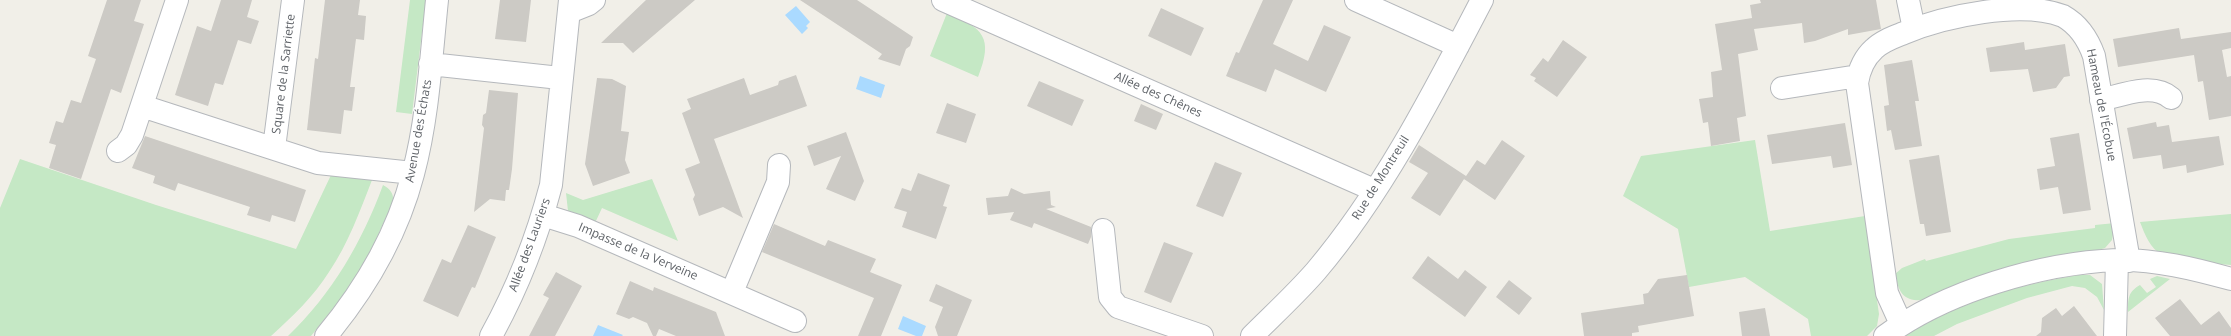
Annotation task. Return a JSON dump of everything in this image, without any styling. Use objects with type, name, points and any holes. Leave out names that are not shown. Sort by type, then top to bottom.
[{"type":"street","points":[[118,151],[130,140],[177,0]]},
{"type":"street","name":"Square de la Sarriette","points":[[274,148],[293,0]]},
{"type":"street","name":"Avenue des Échats","points":[[326,336],[366,284],[383,253],[403,207],[413,173],[423,121],[437,0]]},
{"type":"street","name":"Allée des Lauriers","points":[[491,336],[512,295],[543,215],[551,185],[560,78],[569,6],[589,4],[594,0]]},
{"type":"street","name":"Allée des Chênes","points":[[943,0],[1374,190]]},
{"type":"street","points":[[1356,0],[1458,46]]},
{"type":"street","name":"Rue de Montreuil","points":[[1252,336],[1315,272],[1350,227],[1374,190],[1458,46],[1482,0]]},
{"type":"street","points":[[1908,0],[1914,29]]},
{"type":"street","name":"Hameau de l'Écobue","points":[[1858,76],[1862,66],[1875,48],[1894,37],[1914,29],[1966,13],[2021,4],[2063,16],[2082,33],[2094,56],[2123,261],[2115,336]]},
{"type":"street","points":[[430,64],[560,78]]},
{"type":"street","points":[[1782,88],[1858,76],[1858,91],[1893,330],[1948,300],[2040,271],[2123,261],[2173,265],[2231,279]]},
{"type":"street","points":[[2101,100],[2154,90],[2166,93],[2172,98]]},
{"type":"street","name":"Square de la Sarriette","points":[[142,106],[318,163],[413,173]]},
{"type":"street","points":[[732,292],[778,182],[779,165]]},
{"type":"street","name":"Impasse de la Verveine","points":[[543,215],[578,226],[732,292],[794,321]]},
{"type":"street","points":[[1103,230],[1110,296],[1113,303],[1202,336]]},
{"type":"green space","points":[[410,0],[426,0],[412,114],[396,112]]},
{"type":"green space","points":[[947,13],[959,18],[977,29],[982,36],[985,43],[985,52],[978,77],[930,56]]},
{"type":"green space","points":[[1755,140],[1770,231],[1865,216],[1879,314],[1877,326],[1867,336],[1811,336],[1808,319],[1745,277],[1689,287],[1678,229],[1623,196],[1641,156]]},
{"type":"green space","points":[[20,159],[156,205],[296,249],[331,175],[372,180],[348,239],[329,272],[310,298],[271,336],[0,336],[0,208]]},
{"type":"green space","points":[[652,179],[678,241],[602,208],[595,223],[568,211],[566,193],[583,200]]},
{"type":"green space","points":[[383,185],[391,192],[393,202],[368,257],[354,282],[311,336],[288,336],[318,303],[344,266],[365,227]]},
{"type":"green space","points":[[2231,214],[2231,265],[2185,261],[2162,255],[2151,245],[2140,222]]},
{"type":"green space","points":[[2115,223],[2112,240],[2105,248],[1926,300],[1912,300],[1904,295],[1898,287],[1895,274],[1902,268],[1925,259],[1926,261],[2009,239],[2095,228],[2095,225]]},
{"type":"green space","points":[[2078,275],[2090,275],[2102,284],[2104,310],[2097,297],[2085,288],[2072,286],[2027,298],[1957,324],[1934,336],[1903,336],[1943,314],[1980,298],[2029,285]]},
{"type":"green space","points":[[2157,276],[2170,279],[2128,312],[2129,299],[2133,290],[2140,285],[2147,293],[2156,287],[2150,279]]},
{"type":"water","points":[[796,6],[810,22],[806,26],[808,28],[802,34],[785,15]]},
{"type":"water","points":[[860,76],[885,85],[881,98],[856,89]]},
{"type":"water","points":[[903,316],[926,326],[922,336],[916,336],[898,329]]},
{"type":"water","points":[[598,325],[623,335],[593,336]]},
{"type":"building","points":[[107,0],[141,0],[134,21],[144,24],[121,93],[111,89],[81,179],[49,168],[56,145],[49,143],[56,121],[63,123],[71,100],[81,103],[96,59],[88,56]]},
{"type":"building","points":[[221,0],[252,0],[247,17],[259,21],[251,44],[238,40],[223,85],[215,83],[208,106],[175,95],[197,26],[211,31]]},
{"type":"building","points":[[325,0],[360,0],[358,15],[366,16],[364,40],[356,39],[350,87],[355,87],[352,111],[344,110],[341,134],[307,130],[315,58],[318,59]]},
{"type":"building","points":[[500,0],[531,0],[526,42],[495,39]]},
{"type":"building","points":[[646,0],[695,0],[633,53],[623,43],[601,43]]},
{"type":"building","points":[[800,0],[857,0],[913,37],[910,46],[906,49],[900,66],[878,59],[882,54]]},
{"type":"building","points":[[1263,0],[1293,0],[1273,44],[1308,61],[1324,25],[1351,37],[1326,92],[1275,69],[1266,92],[1226,76],[1236,52],[1239,53]]},
{"type":"building","points":[[1760,0],[1876,0],[1881,29],[1848,35],[1848,29],[1815,41],[1804,43],[1802,23],[1754,29],[1758,50],[1738,54],[1746,116],[1737,118],[1740,141],[1711,146],[1708,122],[1703,123],[1699,99],[1713,97],[1711,72],[1722,70],[1715,24],[1752,18],[1750,5],[1761,3]]},
{"type":"building","points":[[1161,8],[1204,28],[1191,56],[1148,36]]},
{"type":"building","points":[[2179,28],[2181,39],[2231,32],[2231,48],[2222,50],[2227,77],[2231,76],[2231,116],[2209,120],[2203,81],[2198,82],[2194,55],[2118,67],[2113,39]]},
{"type":"building","points":[[1563,40],[1587,57],[1557,97],[1534,81],[1536,78],[1530,75],[1543,58],[1548,62]]},
{"type":"building","points":[[2024,42],[2025,50],[2065,44],[2070,76],[2064,77],[2056,88],[2033,92],[2028,69],[1990,72],[1986,48]]},
{"type":"building","points":[[1912,60],[1919,101],[1915,101],[1922,146],[1895,150],[1891,130],[1887,131],[1884,106],[1889,105],[1884,65]]},
{"type":"building","points":[[796,75],[807,106],[714,139],[743,218],[723,207],[699,216],[693,199],[695,195],[685,169],[700,163],[682,113],[691,109],[687,99],[744,78],[750,95],[778,85],[779,81]]},
{"type":"building","points":[[597,78],[612,79],[626,86],[621,131],[629,132],[625,160],[630,173],[593,186],[585,164]]},
{"type":"building","points":[[1039,81],[1084,100],[1072,126],[1027,106]]},
{"type":"building","points":[[489,90],[518,93],[512,169],[509,190],[506,190],[505,201],[490,199],[474,212],[484,128],[482,125],[483,115],[486,113]]},
{"type":"building","points":[[947,103],[976,114],[966,143],[936,133]]},
{"type":"building","points":[[1141,104],[1163,114],[1156,130],[1134,121]]},
{"type":"building","points":[[2156,122],[2157,127],[2169,125],[2172,142],[2219,136],[2224,165],[2187,173],[2186,165],[2163,169],[2161,155],[2133,159],[2127,128]]},
{"type":"building","points":[[1845,123],[1852,165],[1833,168],[1831,156],[1772,164],[1767,135]]},
{"type":"building","points":[[846,132],[864,181],[855,201],[826,189],[841,156],[814,166],[807,146]]},
{"type":"building","points":[[2079,133],[2091,210],[2063,214],[2058,187],[2040,190],[2037,169],[2055,166],[2050,138]]},
{"type":"building","points":[[145,136],[306,190],[295,222],[272,215],[270,222],[247,215],[250,207],[178,183],[175,191],[153,183],[155,176],[132,168]]},
{"type":"building","points":[[1502,140],[1525,156],[1495,200],[1464,179],[1477,160],[1485,165]]},
{"type":"building","points":[[1419,145],[1466,176],[1440,216],[1411,198],[1428,173],[1409,162]]},
{"type":"building","points":[[1939,155],[1951,232],[1926,236],[1924,224],[1920,224],[1909,160]]},
{"type":"building","points":[[1215,162],[1242,173],[1223,217],[1196,206]]},
{"type":"building","points":[[918,173],[950,185],[943,206],[947,207],[936,239],[902,227],[907,212],[894,208],[902,188],[911,191]]},
{"type":"building","points":[[1011,188],[1024,194],[1050,191],[1051,205],[1056,207],[1046,209],[1091,227],[1091,237],[1088,244],[1034,223],[1032,228],[1010,220],[1014,212],[988,215],[986,198],[1008,196]]},
{"type":"building","points":[[774,224],[825,246],[828,240],[876,259],[870,272],[902,285],[881,336],[858,336],[874,298],[762,252]]},
{"type":"building","points":[[468,225],[496,237],[475,288],[472,287],[458,317],[423,301],[442,259],[451,263]]},
{"type":"building","points":[[1164,242],[1193,253],[1171,303],[1144,292]]},
{"type":"building","points":[[1428,256],[1458,279],[1465,270],[1487,287],[1465,317],[1412,278]]},
{"type":"building","points":[[556,272],[582,286],[555,336],[529,336],[549,298],[543,295]]},
{"type":"building","points":[[1687,275],[1694,316],[1638,326],[1639,332],[1632,333],[1632,336],[1584,336],[1581,313],[1644,304],[1643,294],[1648,293],[1658,279]]},
{"type":"building","points":[[1509,280],[1532,298],[1519,315],[1496,297]]},
{"type":"building","points":[[630,281],[653,291],[654,287],[716,312],[725,336],[676,336],[659,329],[656,336],[653,336],[647,323],[633,317],[629,319],[616,314]]},
{"type":"building","points":[[936,284],[972,300],[957,336],[938,336],[935,327],[943,307],[929,301]]},
{"type":"building","points":[[2180,299],[2201,325],[2219,311],[2231,328],[2231,336],[2170,336],[2155,318]]},
{"type":"building","points":[[2074,306],[2097,336],[2036,336],[2041,332],[2042,318],[2056,308],[2062,316]]},
{"type":"building","points":[[1765,308],[1770,336],[1742,336],[1739,312]]}]
